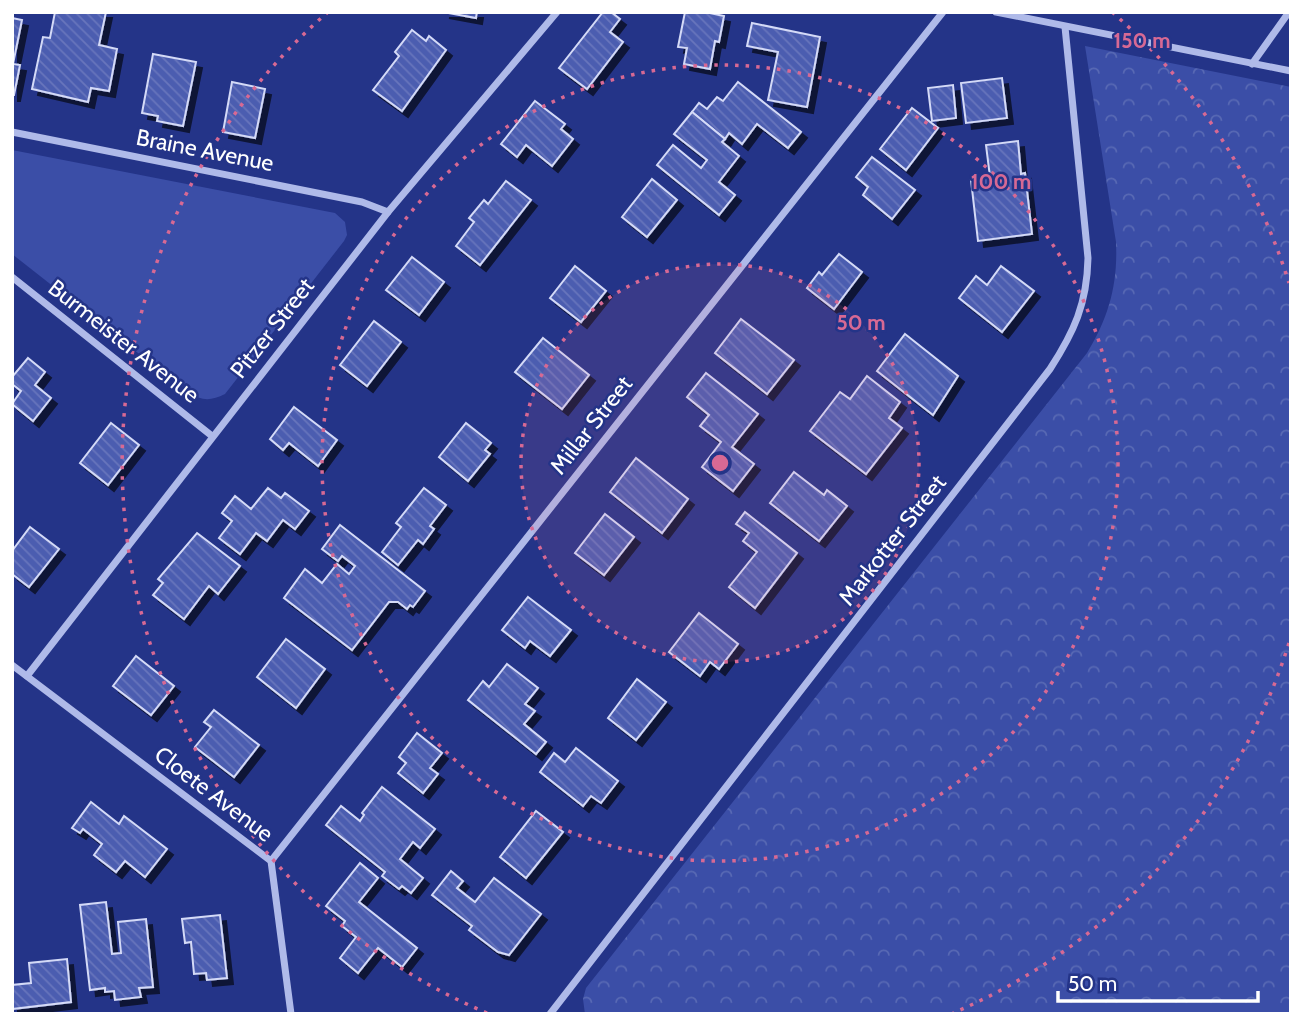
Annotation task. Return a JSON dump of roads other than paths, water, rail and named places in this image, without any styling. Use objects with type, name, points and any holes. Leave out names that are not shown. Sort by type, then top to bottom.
[{"type":"street","name":"Pitzer Street","points":[[27,676],[388,212],[557,12]]},
{"type":"street","name":"Millar Street","points":[[271,861],[943,12]]},
{"type":"street","points":[[996,12],[1291,71]]},
{"type":"street","points":[[1252,64],[1289,12]]},
{"type":"street","name":"Markotter Street","points":[[550,1014],[1069,341],[1087,286],[1088,258],[1066,27]]},
{"type":"street","name":"Braine Avenue","points":[[12,132],[341,197],[388,212]]},
{"type":"street","name":"Burmeister Avenue","points":[[12,277],[212,436]]},
{"type":"street","name":"Cloete Avenue","points":[[12,665],[271,861],[291,1014]]}]
